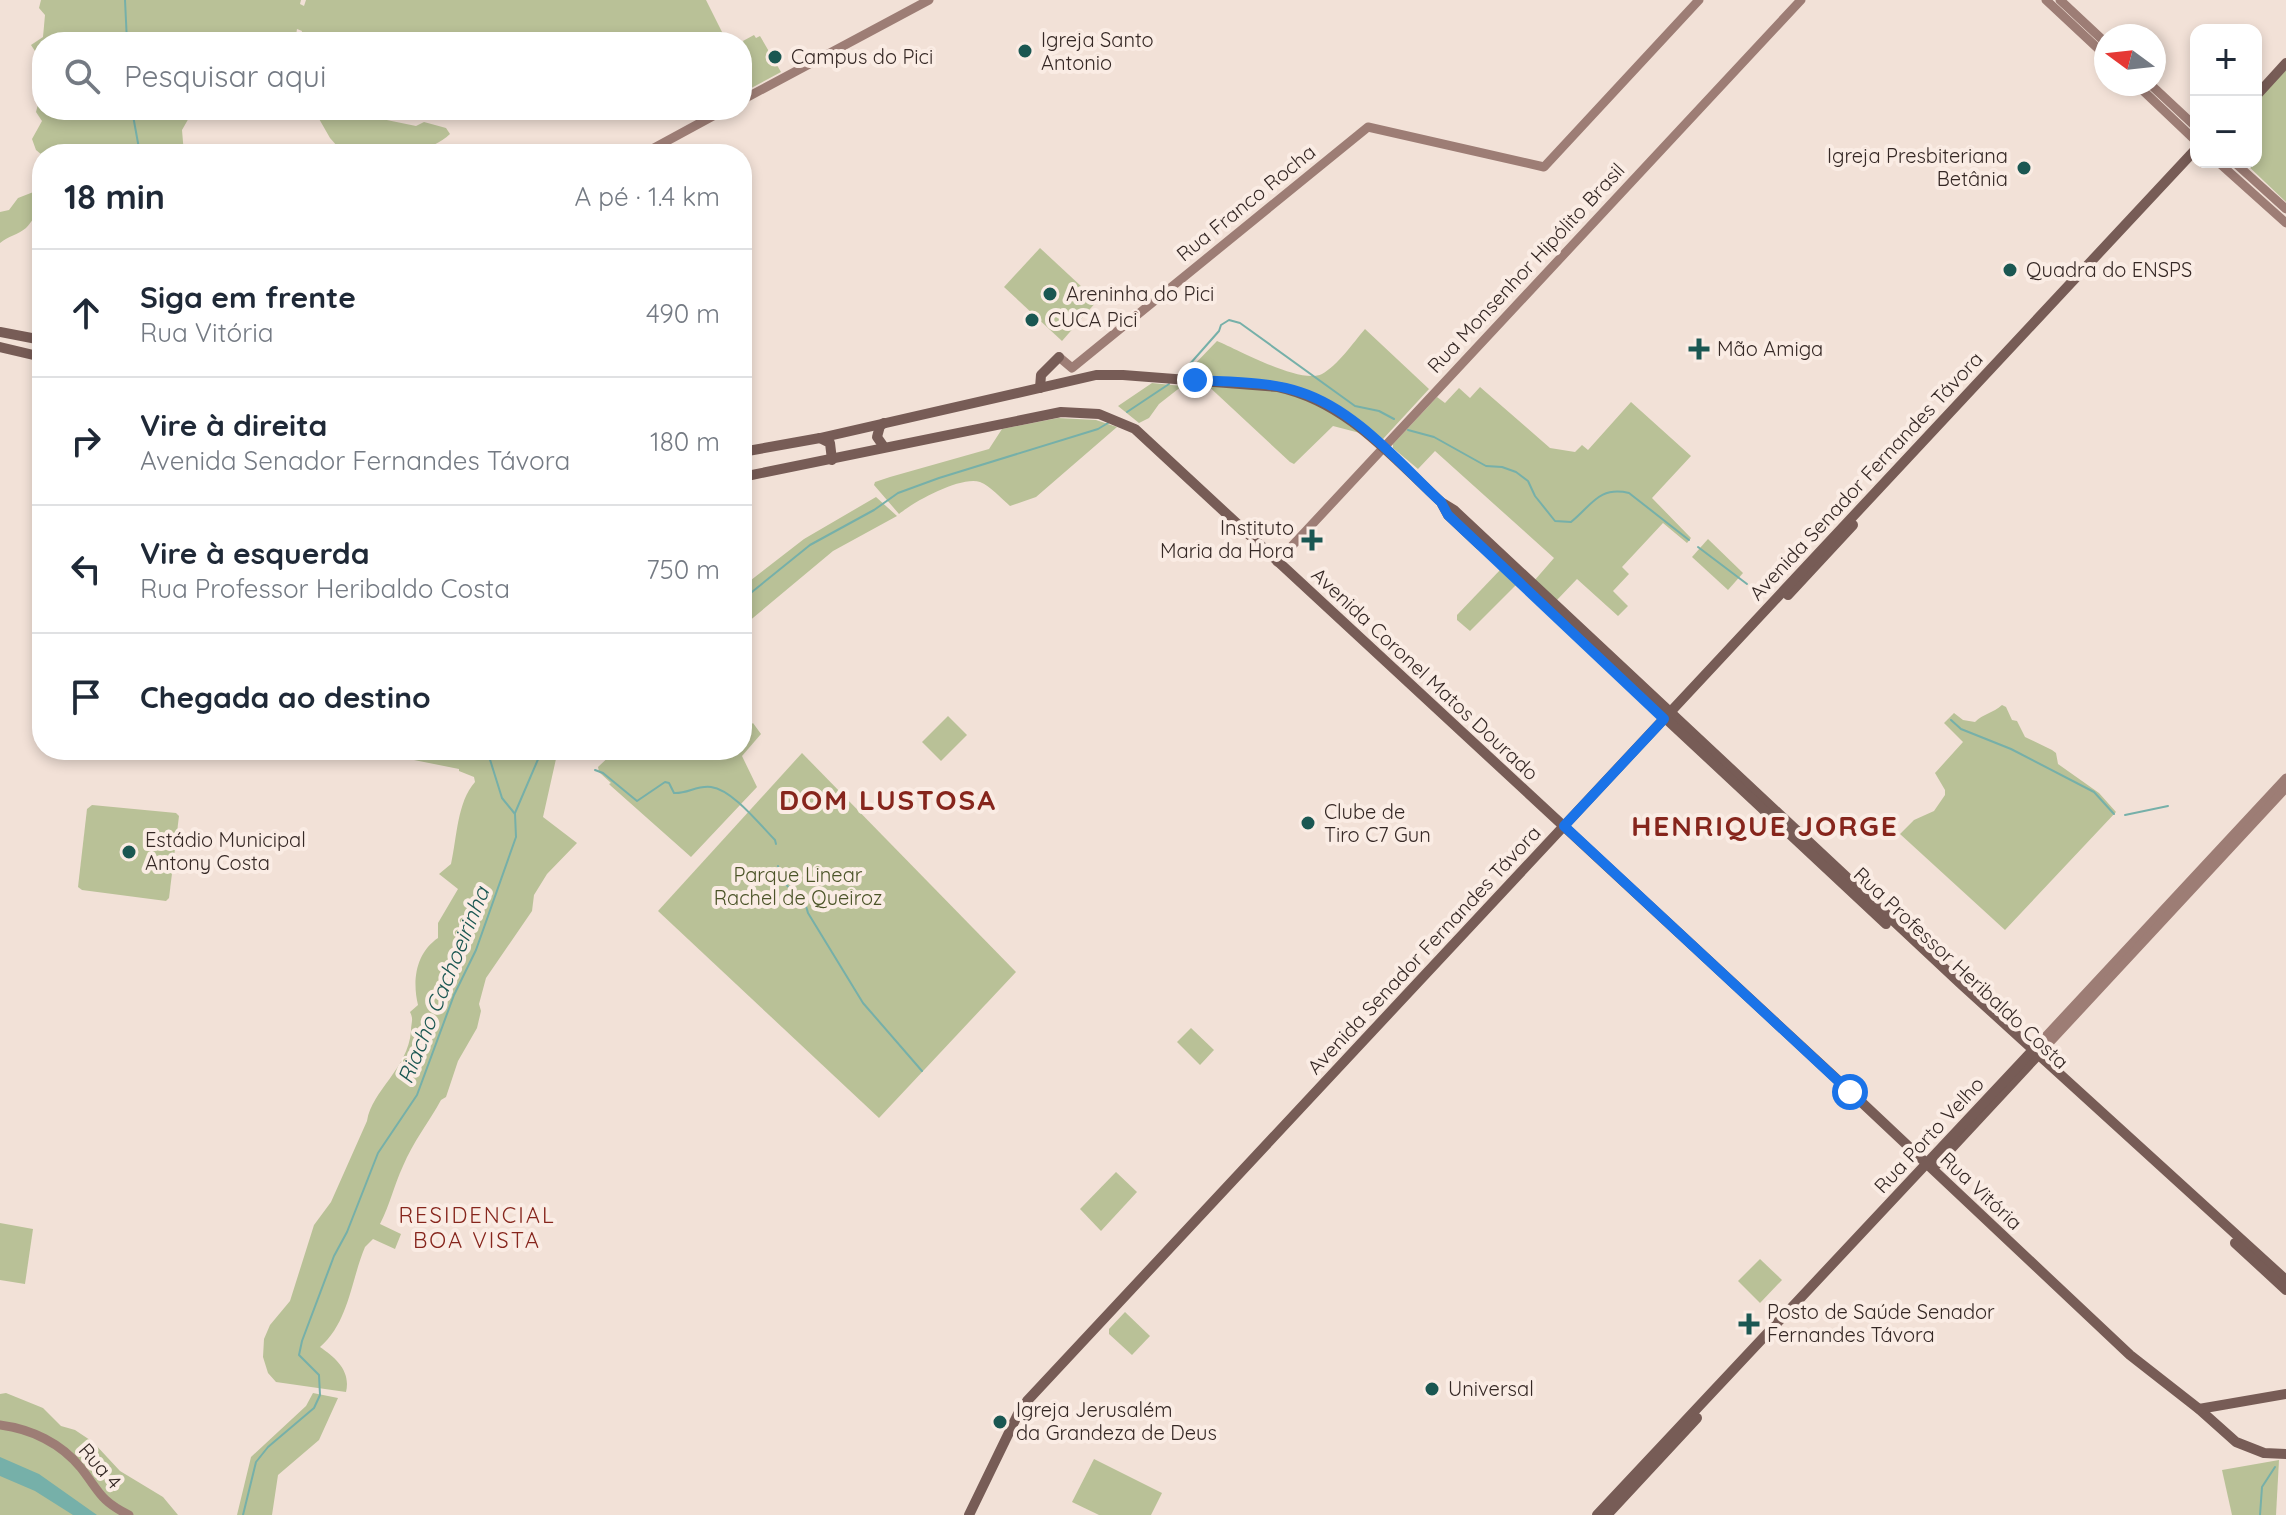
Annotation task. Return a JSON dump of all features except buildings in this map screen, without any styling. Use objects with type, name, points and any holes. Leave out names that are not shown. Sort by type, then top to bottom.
[{"type":"main road","points":[[752,95],[929,0]]},
{"type":"main road","name":"Rua Franco Rocha","points":[[1059,357],[1072,368],[1368,127],[1544,167],[1699,0]]},
{"type":"main road","name":"Rua Monsenhor Hipólito Brasil","points":[[1277,562],[1801,0]]},
{"type":"main road","points":[[2046,0],[2094,45]]},
{"type":"main road","points":[[2060,0],[2094,32]]},
{"type":"main road","points":[[2262,81],[2286,55]]},
{"type":"main road","points":[[2262,89],[2286,63]]},
{"type":"main road","points":[[2149,96],[2190,135]]},
{"type":"main road","points":[[2163,96],[2190,121]]},
{"type":"main road","points":[[661,144],[706,120]]},
{"type":"main road","name":"Avenida Senador Fernandes Távora","points":[[1669,718],[2190,155]]},
{"type":"main road","name":"Avenida Senador Fernandes Távora","points":[[969,1515],[1027,1401],[2190,164]]},
{"type":"main road","points":[[2225,168],[2286,223]]},
{"type":"main road","points":[[2241,168],[2286,209]]},
{"type":"main road","points":[[0,332],[32,340]]},
{"type":"main road","points":[[0,347],[32,355]]},
{"type":"main road","points":[[752,450],[820,438],[1040,388],[1041,375],[1059,357]]},
{"type":"main road","name":"Rua Professor Heribaldo Costa","points":[[1040,388],[1081,378],[1123,375],[1235,382],[1299,392],[1332,406],[1454,510],[1669,718],[2286,1290]]},
{"type":"main road","name":"Avenida Coronel Matos Dourado","points":[[752,475],[1061,412],[1102,415],[1135,429],[1566,828]]},
{"type":"main road","points":[[884,423],[877,437],[884,447]]},
{"type":"main road","points":[[820,438],[830,443],[832,460]]},
{"type":"main road","name":"Rua Porto Velho","points":[[2200,876],[2286,778]]},
{"type":"main road","name":"Rua Porto Velho","points":[[1607,1515],[1855,1245],[2286,788]]},
{"type":"main road","name":"Avenida Senador Fernandes Távora","points":[[976,1515],[1030,1407],[1566,828]]},
{"type":"main road","name":"Rua Vitória","points":[[1566,828],[2130,1355],[2236,1442],[2264,1453],[2286,1454]]},
{"type":"main road","name":"Rua Professor Heribaldo Costa","points":[[2033,1055],[2286,1280]]},
{"type":"main road","name":"Rua Porto Velho","points":[[1597,1515],[1790,1315]]},
{"type":"main road","points":[[2199,1409],[2286,1394]]},
{"type":"main road","name":"Rua 4","points":[[0,1425],[33,1433],[62,1449],[78,1465],[102,1499],[129,1515]]},
{"type":"green space","points":[[41,0],[301,0],[300,4],[304,6],[306,0],[706,0],[722,32],[302,32],[297,29],[297,32],[43,32],[45,15],[39,8]]},
{"type":"green space","points":[[752,36],[760,36],[781,72],[752,88]]},
{"type":"green space","points":[[2286,70],[2286,202],[2250,168],[2262,168],[2262,95]]},
{"type":"green space","points":[[188,120],[182,130],[183,144],[34,144],[32,139],[42,121]]},
{"type":"green space","points":[[320,120],[387,120],[416,126],[424,122],[446,128],[450,134],[435,144],[335,144]]},
{"type":"green space","points":[[32,193],[32,220],[26,228],[0,243],[0,212],[9,210],[18,198]]},
{"type":"green space","name":"Areninha do Pici","points":[[1040,248],[1097,301],[1062,341],[1004,287]]},
{"type":"green space","points":[[1365,329],[1429,389],[1383,439],[1333,426],[1294,464],[1190,369],[1217,341],[1285,371],[1312,376],[1322,374]]},
{"type":"green space","points":[[1152,383],[1182,386],[1159,404],[1149,418],[1139,423],[1118,406]]},
{"type":"green space","points":[[1480,387],[1550,448],[1575,452],[1582,445],[1588,450],[1631,402],[1691,456],[1652,498],[1691,538],[1687,543],[1663,523],[1622,567],[1629,574],[1613,591],[1628,606],[1618,616],[1577,579],[1556,601],[1534,581],[1554,558],[1435,451],[1418,469],[1393,448],[1393,444],[1437,397],[1445,403],[1459,388],[1470,398]]},
{"type":"green space","points":[[1058,418],[1096,420],[1117,427],[1036,497],[1010,506],[988,486],[972,481],[938,491],[899,514],[874,485],[890,477],[989,449],[1002,429]]},
{"type":"green space","points":[[876,497],[897,516],[833,551],[752,619],[752,579],[804,539]]},
{"type":"green space","points":[[1708,539],[1743,573],[1728,590],[1692,557]]},
{"type":"green space","points":[[1501,569],[1517,584],[1470,631],[1457,620],[1457,615]]},
{"type":"green space","points":[[2002,705],[2012,720],[2017,721],[2025,737],[2056,753],[2058,764],[2099,793],[2116,812],[2005,930],[1900,834],[1914,820],[1934,811],[1945,795],[1935,773],[1963,742],[1944,723],[1954,713],[1963,720],[1975,722]]},
{"type":"green space","points":[[948,716],[967,735],[941,761],[922,742]]},
{"type":"green space","points":[[752,724],[761,734],[752,744]]},
{"type":"green space","name":"Parque Linear Rachel de Queiroz","points":[[802,753],[1016,972],[879,1118],[658,911]]},
{"type":"green space","points":[[414,760],[556,760],[543,817],[577,843],[547,874],[534,895],[532,911],[486,978],[477,1028],[458,1061],[446,1097],[441,1100],[407,1157],[380,1224],[401,1234],[395,1249],[373,1239],[365,1247],[343,1313],[330,1337],[320,1347],[344,1371],[346,1392],[276,1382],[268,1373],[263,1357],[264,1339],[270,1325],[290,1301],[314,1225],[331,1202],[370,1110],[404,1057],[412,1021],[410,1012],[418,1005],[416,977],[420,959],[438,938],[438,923],[458,889],[439,874],[451,864],[461,810],[475,782],[474,777],[459,769]]},
{"type":"green space","points":[[605,760],[744,760],[757,787],[691,857],[611,786],[598,767]]},
{"type":"green space","name":"Estádio Municipal Antony Costa","points":[[92,805],[176,813],[179,816],[169,898],[166,901],[78,887],[87,809]]},
{"type":"green space","points":[[1191,1028],[1214,1050],[1200,1065],[1177,1042]]},
{"type":"green space","points":[[1116,1172],[1137,1192],[1101,1231],[1080,1209]]},
{"type":"green space","points":[[0,1223],[33,1229],[25,1284],[0,1280]]},
{"type":"green space","points":[[1760,1259],[1782,1280],[1760,1303],[1738,1281]]},
{"type":"green space","points":[[1125,1312],[1150,1336],[1132,1355],[1109,1334],[1109,1329]]},
{"type":"green space","points":[[6,1393],[43,1408],[61,1426],[75,1430],[93,1442],[120,1471],[163,1497],[178,1515],[0,1515],[0,1394]]},
{"type":"green space","points":[[313,1393],[338,1398],[319,1440],[278,1475],[272,1515],[237,1515],[251,1457],[306,1406]]},
{"type":"green space","points":[[1094,1459],[1162,1493],[1151,1515],[1099,1515],[1072,1502]]},
{"type":"green space","points":[[2279,1460],[2276,1515],[2232,1515],[2222,1470]]},
{"type":"water","points":[[0,1457],[39,1474],[97,1515],[73,1515],[35,1491],[0,1476]]},
{"type":"waterway","name":"Riacho Cachoeirinha","points":[[125,0],[127,32]]},
{"type":"waterway","name":"Riacho Cachoeirinha","points":[[134,120],[138,144]]},
{"type":"waterway","points":[[1189,365],[1221,325],[1229,320],[1240,323],[1355,406],[1379,411],[1394,419]]},
{"type":"waterway","points":[[1127,412],[1169,384]]},
{"type":"waterway","points":[[752,592],[810,545],[874,510],[898,493],[1098,429],[1108,423]]},
{"type":"waterway","points":[[1408,430],[1434,437],[1486,466],[1516,472],[1528,481],[1535,496],[1555,521],[1571,522],[1597,498],[1610,492],[1629,493],[1689,540]]},
{"type":"waterway","points":[[1698,547],[1747,584]]},
{"type":"waterway","points":[[1951,720],[1961,729],[2011,749],[2094,792],[2114,814]]},
{"type":"waterway","name":"Riacho Cachoeirinha","points":[[243,1515],[256,1462],[268,1447],[314,1408],[320,1395],[319,1375],[299,1355],[302,1341],[378,1153],[417,1095],[454,995],[476,950],[516,837],[515,814],[502,798],[490,760]]},
{"type":"waterway","points":[[515,813],[538,760]]},
{"type":"waterway","points":[[595,770],[637,801],[665,782],[669,783],[674,793],[706,787],[719,790],[746,809],[776,844]]},
{"type":"waterway","points":[[2125,815],[2168,806]]},
{"type":"waterway","points":[[778,866],[783,881],[801,898],[863,1003],[922,1071]]},
{"type":"waterway","points":[[2260,1515],[2262,1487],[2275,1467]]},
{"type":"place","name":"Igreja Santo Antonio","points":[[1025,51]]},
{"type":"place","name":"Campus do Pici","points":[[775,57]]},
{"type":"place","name":"Igreja Presbiteriana Betânia","points":[[2024,168]]},
{"type":"place","name":"Quadra do ENSPS","points":[[2010,270]]},
{"type":"place","name":"Areninha do Pici","points":[[1050,294]]},
{"type":"place","name":"CUCA Pici","points":[[1032,320]]},
{"type":"place","name":"Mão Amiga","points":[[1699,349]]},
{"type":"place","name":"Instituto Maria da Hora","points":[[1312,540]]},
{"type":"place","name":"Clube de Tiro C7 Gun","points":[[1308,823]]},
{"type":"place","name":"Estádio Municipal Antony Costa","points":[[129,852]]},
{"type":"place","name":"Posto de Saúde Senador Fernandes Távora","points":[[1749,1324]]},
{"type":"place","name":"Universal","points":[[1432,1389]]},
{"type":"place","name":"Igreja Jerusalém da Grandeza de Deus","points":[[1000,1422]]},
{"type":"district","name":"DOM LUSTOSA","points":[[888,800]]},
{"type":"district","name":"HENRIQUE JORGE","points":[[1765,826]]},
{"type":"district","name":"RESIDENCIAL BOA VISTA","points":[[477,1228]]},
{"type":"route","points":[[1195,380],[1278,387],[1332,406],[1441,502],[1448,515],[1664,719],[1564,826],[1850,1092]]}]
